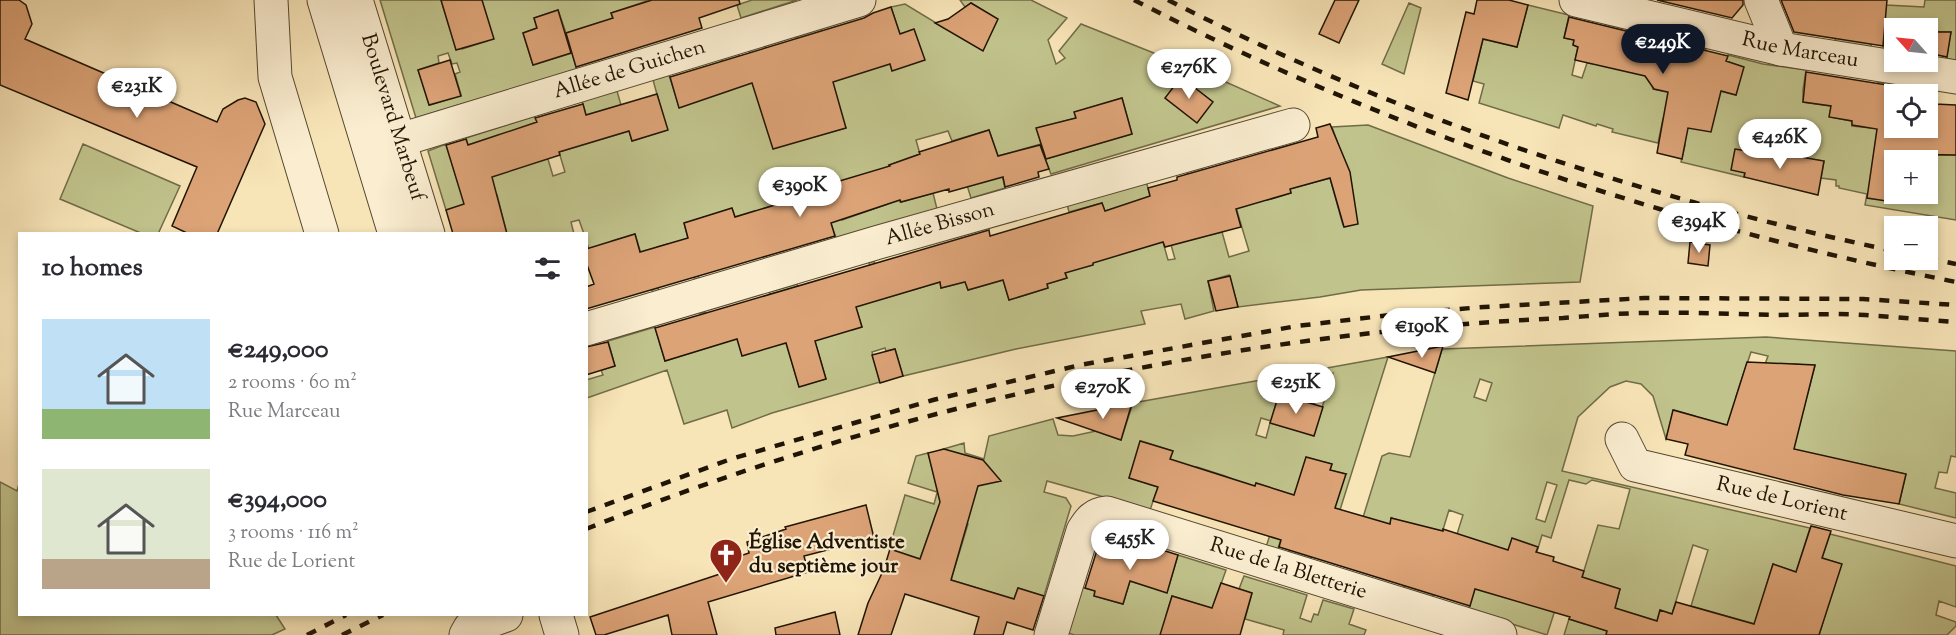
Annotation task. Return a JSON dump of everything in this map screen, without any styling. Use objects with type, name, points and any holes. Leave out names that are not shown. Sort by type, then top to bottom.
[{"type":"street","points":[[271,0],[275,77],[321,232]]},
{"type":"street","name":"Boulevard Marbeuf","points":[[324,0],[394,232]]},
{"type":"street","name":"Boulevard Marbeuf","points":[[356,0],[427,232]]},
{"type":"street","name":"Allée de Guichen","points":[[399,140],[859,0]]},
{"type":"street","name":"Rue Marceau","points":[[1576,0],[1781,49],[1956,77]]},
{"type":"street","points":[[1761,0],[1781,49]]},
{"type":"street","name":"Allée Bisson","points":[[588,328],[879,242],[1293,124]]},
{"type":"street","name":"Rue de Lorient","points":[[1622,440],[1635,465],[1956,541]]},
{"type":"street","name":"Rue de la Bletterie","points":[[1051,635],[1083,531],[1098,513],[1107,513],[1500,635]]},
{"type":"street","points":[[468,632],[504,616]]},
{"type":"street","points":[[514,616],[520,635]]},
{"type":"street","points":[[555,616],[562,635]]},
{"type":"green space","points":[[380,0],[441,0],[449,26],[462,49],[487,41],[480,17],[482,0],[650,0],[611,13],[614,22],[601,22],[566,33],[558,10],[534,18],[537,28],[523,33],[533,65],[572,53],[577,69],[416,118]],"holes":[[[448,53],[452,64],[457,63],[460,72],[455,74],[461,95],[430,105],[418,70],[439,63],[438,56]]]},
{"type":"green space","points":[[752,0],[797,0],[741,18],[737,5]]},
{"type":"green space","points":[[960,0],[1031,0],[1067,18],[1048,40],[1056,64],[1065,58],[1059,51],[1081,24],[1280,106],[1051,174],[1045,159],[1132,134],[1122,98],[1075,112],[1076,118],[1037,128],[1041,144],[998,156],[989,130],[952,141],[948,131],[916,140],[920,154],[889,165],[900,202],[933,193],[937,209],[836,238],[830,221],[818,224],[806,190],[787,197],[791,212],[754,211],[735,217],[732,209],[684,223],[699,279],[695,280],[684,246],[670,249],[668,244],[657,247],[658,253],[648,256],[659,291],[653,293],[635,234],[612,241],[591,256],[588,232],[583,232],[579,220],[571,222],[574,232],[506,232],[497,195],[446,210],[428,151],[446,144],[458,183],[498,135],[468,145],[466,138],[535,116],[553,176],[565,172],[559,152],[629,131],[632,141],[667,130],[653,80],[669,75],[679,106],[731,90],[721,59],[738,53],[745,76],[757,72],[749,50],[765,45],[779,89],[803,58],[796,36],[821,28],[828,47],[889,61],[892,70],[924,59],[914,30],[900,34],[891,7],[905,4],[941,26],[995,18],[971,3],[965,7]],"holes":[[[843,120],[846,128],[813,137],[811,128]],[[830,185],[885,205],[842,220]]]},
{"type":"green space","points":[[1886,0],[1886,5],[1924,7],[1925,0],[1956,0],[1956,60],[1946,59],[1951,32],[1938,32],[1938,18],[1884,18],[1884,27],[1872,27],[1871,48],[1835,42],[1838,3]]},
{"type":"green space","points":[[1409,3],[1421,8],[1404,74],[1382,64]]},
{"type":"green space","points":[[1528,5],[1569,15],[1564,38],[1574,40],[1573,45],[1578,47],[1572,75],[1582,78],[1587,63],[1595,64],[1605,24],[1622,28],[1615,57],[1653,78],[1653,89],[1667,92],[1680,43],[1706,49],[1697,85],[1736,95],[1743,67],[1726,61],[1728,55],[1763,64],[1806,70],[1803,102],[1831,106],[1830,117],[1852,121],[1852,126],[1871,128],[1878,82],[1884,83],[1872,167],[1884,156],[1884,204],[1938,204],[1938,155],[1956,155],[1956,220],[1865,205],[1867,194],[1839,188],[1836,186],[1836,180],[1821,178],[1824,161],[1766,151],[1765,156],[1748,153],[1744,177],[1681,162],[1685,145],[1669,141],[1673,121],[1663,119],[1658,143],[1612,132],[1613,129],[1563,115],[1559,128],[1479,103],[1484,84],[1473,81],[1483,39],[1517,47]]},
{"type":"green space","points":[[617,91],[621,105],[586,115],[582,101]]},
{"type":"green space","points":[[1368,125],[1508,178],[1593,206],[1580,282],[1361,290],[1238,307],[1229,275],[1208,281],[1214,311],[1185,319],[1181,304],[1141,311],[1145,324],[1016,349],[903,376],[895,349],[886,351],[885,348],[872,352],[880,382],[772,413],[732,428],[727,410],[684,424],[667,370],[588,398],[588,379],[603,375],[601,370],[615,366],[608,341],[655,327],[665,361],[709,347],[700,313],[705,312],[711,333],[781,329],[769,292],[797,284],[809,323],[783,332],[799,386],[826,379],[811,328],[852,330],[862,327],[855,305],[877,288],[869,263],[874,261],[885,298],[940,282],[941,288],[960,283],[959,260],[968,290],[1003,280],[1009,300],[1048,288],[1047,284],[1067,278],[1062,262],[1085,267],[1093,265],[1088,247],[1107,219],[1102,203],[1069,212],[1067,204],[1146,181],[1168,260],[1175,259],[1164,220],[1199,218],[1186,169],[1201,164],[1214,207],[1210,235],[1222,232],[1229,257],[1249,251],[1234,201],[1268,200],[1291,193],[1290,189],[1330,178],[1343,225],[1357,222],[1332,127]]},
{"type":"green space","points":[[83,144],[180,186],[159,232],[138,232],[60,199]]},
{"type":"green space","points":[[1001,171],[1005,188],[971,198],[966,182]]},
{"type":"green space","points":[[1766,337],[1956,351],[1956,457],[1951,456],[1947,473],[1939,472],[1935,488],[1956,493],[1956,518],[1899,504],[1906,474],[1691,428],[1695,416],[1674,410],[1666,439],[1653,396],[1641,384],[1626,381],[1610,387],[1578,417],[1562,471],[1810,528],[1796,572],[1773,564],[1755,624],[1691,606],[1708,550],[1693,545],[1672,614],[1660,610],[1657,621],[1615,608],[1620,589],[1582,577],[1598,525],[1619,529],[1630,489],[1592,480],[1586,484],[1569,480],[1551,538],[1542,535],[1533,565],[1556,607],[1547,635],[1468,610],[1485,557],[1434,592],[1432,599],[1403,589],[1413,555],[1392,518],[1388,528],[1356,540],[1382,456],[1389,453],[1410,457],[1442,349]],"holes":[[[1751,352],[1768,356],[1760,378],[1794,364],[1815,366],[1803,411],[1736,397]],[[1480,379],[1492,383],[1486,401],[1474,397]],[[1547,482],[1557,485],[1545,522],[1536,519]],[[1449,510],[1463,515],[1448,563],[1434,559]]]},
{"type":"green space","points":[[1388,357],[1340,510],[1313,550],[1310,560],[1289,554],[1294,534],[1284,531],[1277,551],[1266,547],[1284,492],[1256,483],[1254,489],[1197,467],[1168,464],[1173,451],[1141,441],[1129,478],[1158,487],[1150,510],[1047,481],[1044,492],[1066,498],[1071,506],[1044,596],[1018,588],[1014,599],[951,580],[968,524],[936,514],[920,559],[889,549],[905,495],[934,504],[937,493],[972,504],[949,456],[937,492],[908,483],[916,456],[928,453],[930,460],[942,456],[940,450],[964,443],[965,453],[984,459],[989,436],[1053,419],[1058,435],[1073,436],[1096,431],[1121,440],[1133,403]],"holes":[[[1333,373],[1319,417],[1311,415],[1321,382],[1312,382],[1314,375]],[[1279,394],[1307,402],[1299,431],[1270,423],[1266,438],[1256,435],[1261,418],[1271,421]],[[1324,462],[1332,464],[1330,470],[1346,474],[1294,497]]]},
{"type":"green space","points":[[0,482],[17,491],[18,488],[18,616],[277,616],[285,629],[272,635],[0,635]]},
{"type":"green space","points":[[1830,534],[1956,566],[1956,607],[1939,601],[1936,615],[1956,622],[1956,626],[1947,635],[1819,635],[1841,564],[1822,558]]},
{"type":"green space","points":[[1113,535],[1137,542],[1134,553],[1109,545],[1108,550],[1094,545],[1101,537]]},
{"type":"green space","points":[[1178,555],[1226,570],[1215,601],[1226,613],[1172,596],[1166,616],[1173,635],[1074,635],[1066,632],[1081,587],[1095,591],[1094,596],[1123,604],[1130,581],[1167,592]]},
{"type":"green space","points":[[1244,576],[1307,595],[1300,618],[1311,622],[1314,614],[1318,615],[1323,600],[1354,609],[1349,624],[1366,630],[1364,635],[1283,635],[1284,630],[1245,619],[1252,593],[1239,589]]},
{"type":"green space","points":[[1569,619],[1584,624],[1589,621],[1595,623],[1595,627],[1607,631],[1606,635],[1564,635]]},
{"type":"building","points":[[0,0],[19,0],[26,5],[32,24],[25,39],[217,122],[223,109],[245,98],[256,102],[265,124],[218,232],[185,232],[172,226],[197,167],[0,85]]},
{"type":"building","points":[[441,0],[482,0],[494,39],[456,50]]},
{"type":"building","points":[[652,0],[739,0],[740,4],[699,18],[702,28],[576,67],[566,33],[613,18],[611,13]]},
{"type":"building","points":[[1335,0],[1359,0],[1339,43],[1319,34]]},
{"type":"building","points":[[1477,0],[1509,0],[1528,5],[1517,47],[1483,39],[1468,100],[1446,93],[1466,12],[1474,14]]},
{"type":"building","points":[[1657,0],[1743,0],[1743,5],[1732,18]]},
{"type":"building","points":[[1781,0],[1887,0],[1883,46],[1794,32]]},
{"type":"building","points":[[971,3],[998,19],[983,51],[935,23],[948,19]]},
{"type":"building","points":[[891,7],[900,34],[914,29],[925,60],[892,71],[890,64],[833,82],[846,128],[773,149],[752,83],[679,108],[670,77],[864,18]]},
{"type":"building","points":[[558,10],[571,53],[533,65],[523,33],[537,28],[534,18]]},
{"type":"building","points":[[1569,17],[1728,56],[1726,61],[1744,67],[1736,95],[1721,91],[1711,132],[1688,128],[1682,159],[1657,153],[1668,92],[1654,89],[1645,76],[1575,60],[1578,47],[1573,45],[1574,40],[1564,38]]},
{"type":"building","points":[[1938,32],[1951,32],[1947,57],[1938,55]]},
{"type":"building","points":[[450,60],[461,96],[429,105],[418,70]]},
{"type":"building","points":[[1806,72],[1884,85],[1884,138],[1938,138],[1938,104],[1956,105],[1956,155],[1938,155],[1938,150],[1884,150],[1884,201],[1867,198],[1877,129],[1852,125],[1852,121],[1829,117],[1831,106],[1803,102]]},
{"type":"building","points":[[1181,77],[1213,102],[1197,123],[1165,98]]},
{"type":"building","points":[[657,94],[668,130],[632,141],[629,131],[559,152],[560,155],[492,177],[506,232],[452,232],[446,210],[464,204],[446,145],[466,139],[468,145],[537,122],[535,118],[583,104],[586,115]]},
{"type":"building","points":[[1122,98],[1132,134],[1046,159],[1036,128],[1076,118],[1074,112]]},
{"type":"building","points":[[1330,124],[1350,172],[1358,224],[1344,227],[1330,178],[1290,189],[1291,193],[1236,209],[1241,227],[1165,247],[1163,242],[1093,263],[1093,265],[1065,273],[1067,278],[1047,284],[1048,288],[1009,300],[1003,280],[968,290],[965,282],[941,288],[940,282],[856,307],[862,327],[815,341],[826,379],[799,387],[786,343],[742,356],[737,339],[665,361],[655,328],[989,230],[990,236],[1102,203],[1105,211],[1150,196],[1148,188],[1177,180],[1177,177],[1318,137],[1316,128]]},
{"type":"building","points":[[989,130],[998,156],[1040,145],[1049,169],[1038,172],[1039,177],[1005,187],[1003,177],[949,192],[949,189],[901,202],[900,200],[831,223],[835,236],[588,308],[588,286],[594,284],[588,268],[588,248],[635,234],[640,252],[688,238],[684,223],[732,208],[735,217],[788,201],[786,197],[890,166],[920,154],[919,152]]},
{"type":"building","points":[[1735,149],[1765,154],[1766,151],[1824,161],[1818,195],[1744,177],[1745,173],[1731,170]]},
{"type":"building","points":[[1690,242],[1710,245],[1708,266],[1688,263]]},
{"type":"building","points":[[1230,276],[1238,307],[1216,311],[1208,281]]},
{"type":"building","points":[[608,342],[615,366],[588,374],[588,347]]},
{"type":"building","points":[[1443,346],[1435,373],[1388,357]]},
{"type":"building","points":[[895,349],[903,376],[880,383],[872,355]]},
{"type":"building","points":[[1747,362],[1815,365],[1794,449],[1906,474],[1899,504],[1843,495],[1685,455],[1688,444],[1666,439],[1673,410],[1727,425]]},
{"type":"building","points":[[1279,394],[1323,407],[1314,436],[1270,423]]},
{"type":"building","points":[[1132,403],[1121,440],[1057,418]]},
{"type":"building","points":[[1140,441],[1173,451],[1170,459],[1255,486],[1256,483],[1294,495],[1306,457],[1332,464],[1330,470],[1346,474],[1335,508],[1390,524],[1391,518],[1443,531],[1443,529],[1508,550],[1512,538],[1538,547],[1536,552],[1554,557],[1553,561],[1584,571],[1582,577],[1620,589],[1615,608],[1657,621],[1660,610],[1672,614],[1676,602],[1754,624],[1773,564],[1796,572],[1811,526],[1831,531],[1822,558],[1842,564],[1819,635],[1606,635],[1607,631],[1569,619],[1570,617],[1475,589],[1470,606],[1279,547],[1281,540],[1153,501],[1158,487],[1129,478]]},
{"type":"building","points":[[944,449],[983,460],[1001,481],[978,486],[951,580],[1014,599],[1018,588],[1044,596],[1033,630],[1007,622],[1003,635],[974,635],[979,617],[905,594],[891,635],[858,635],[890,549],[920,559],[940,502],[928,453]]},
{"type":"building","points":[[866,505],[874,538],[804,556],[808,572],[708,602],[717,635],[672,635],[668,615],[604,635],[596,635],[590,617],[735,569],[731,559],[749,553],[747,542],[786,529],[785,527]]},
{"type":"building","points":[[1137,542],[1178,555],[1167,593],[1130,581],[1123,604],[1094,596],[1095,591],[1085,588],[1098,547],[1108,550],[1109,545],[1134,553]]},
{"type":"building","points":[[1221,583],[1252,593],[1240,635],[1160,635],[1172,596],[1212,608]]},
{"type":"building","points":[[835,612],[840,635],[776,635],[775,628]]},
{"type":"railway","points":[[1134,0],[1232,48],[1332,92],[1433,133],[1535,170],[1744,233],[1956,282]]},
{"type":"railway","points":[[1168,0],[1343,81],[1523,150],[1707,206],[1884,249]]},
{"type":"railway","points":[[1938,260],[1956,264]]},
{"type":"railway","points":[[588,511],[731,459],[933,400],[1080,365],[1297,326],[1407,313],[1645,298],[1863,299],[1956,305]]},
{"type":"railway","points":[[588,528],[703,485],[822,446],[944,412],[1066,383],[1190,359],[1314,340],[1439,326],[1636,313],[1854,314],[1956,322]]},
{"type":"railway","points":[[307,635],[344,616]]},
{"type":"railway","points":[[342,635],[381,616]]},
{"type":"place","name":"Église Adventiste du septième jour","points":[[726,584]]}]
